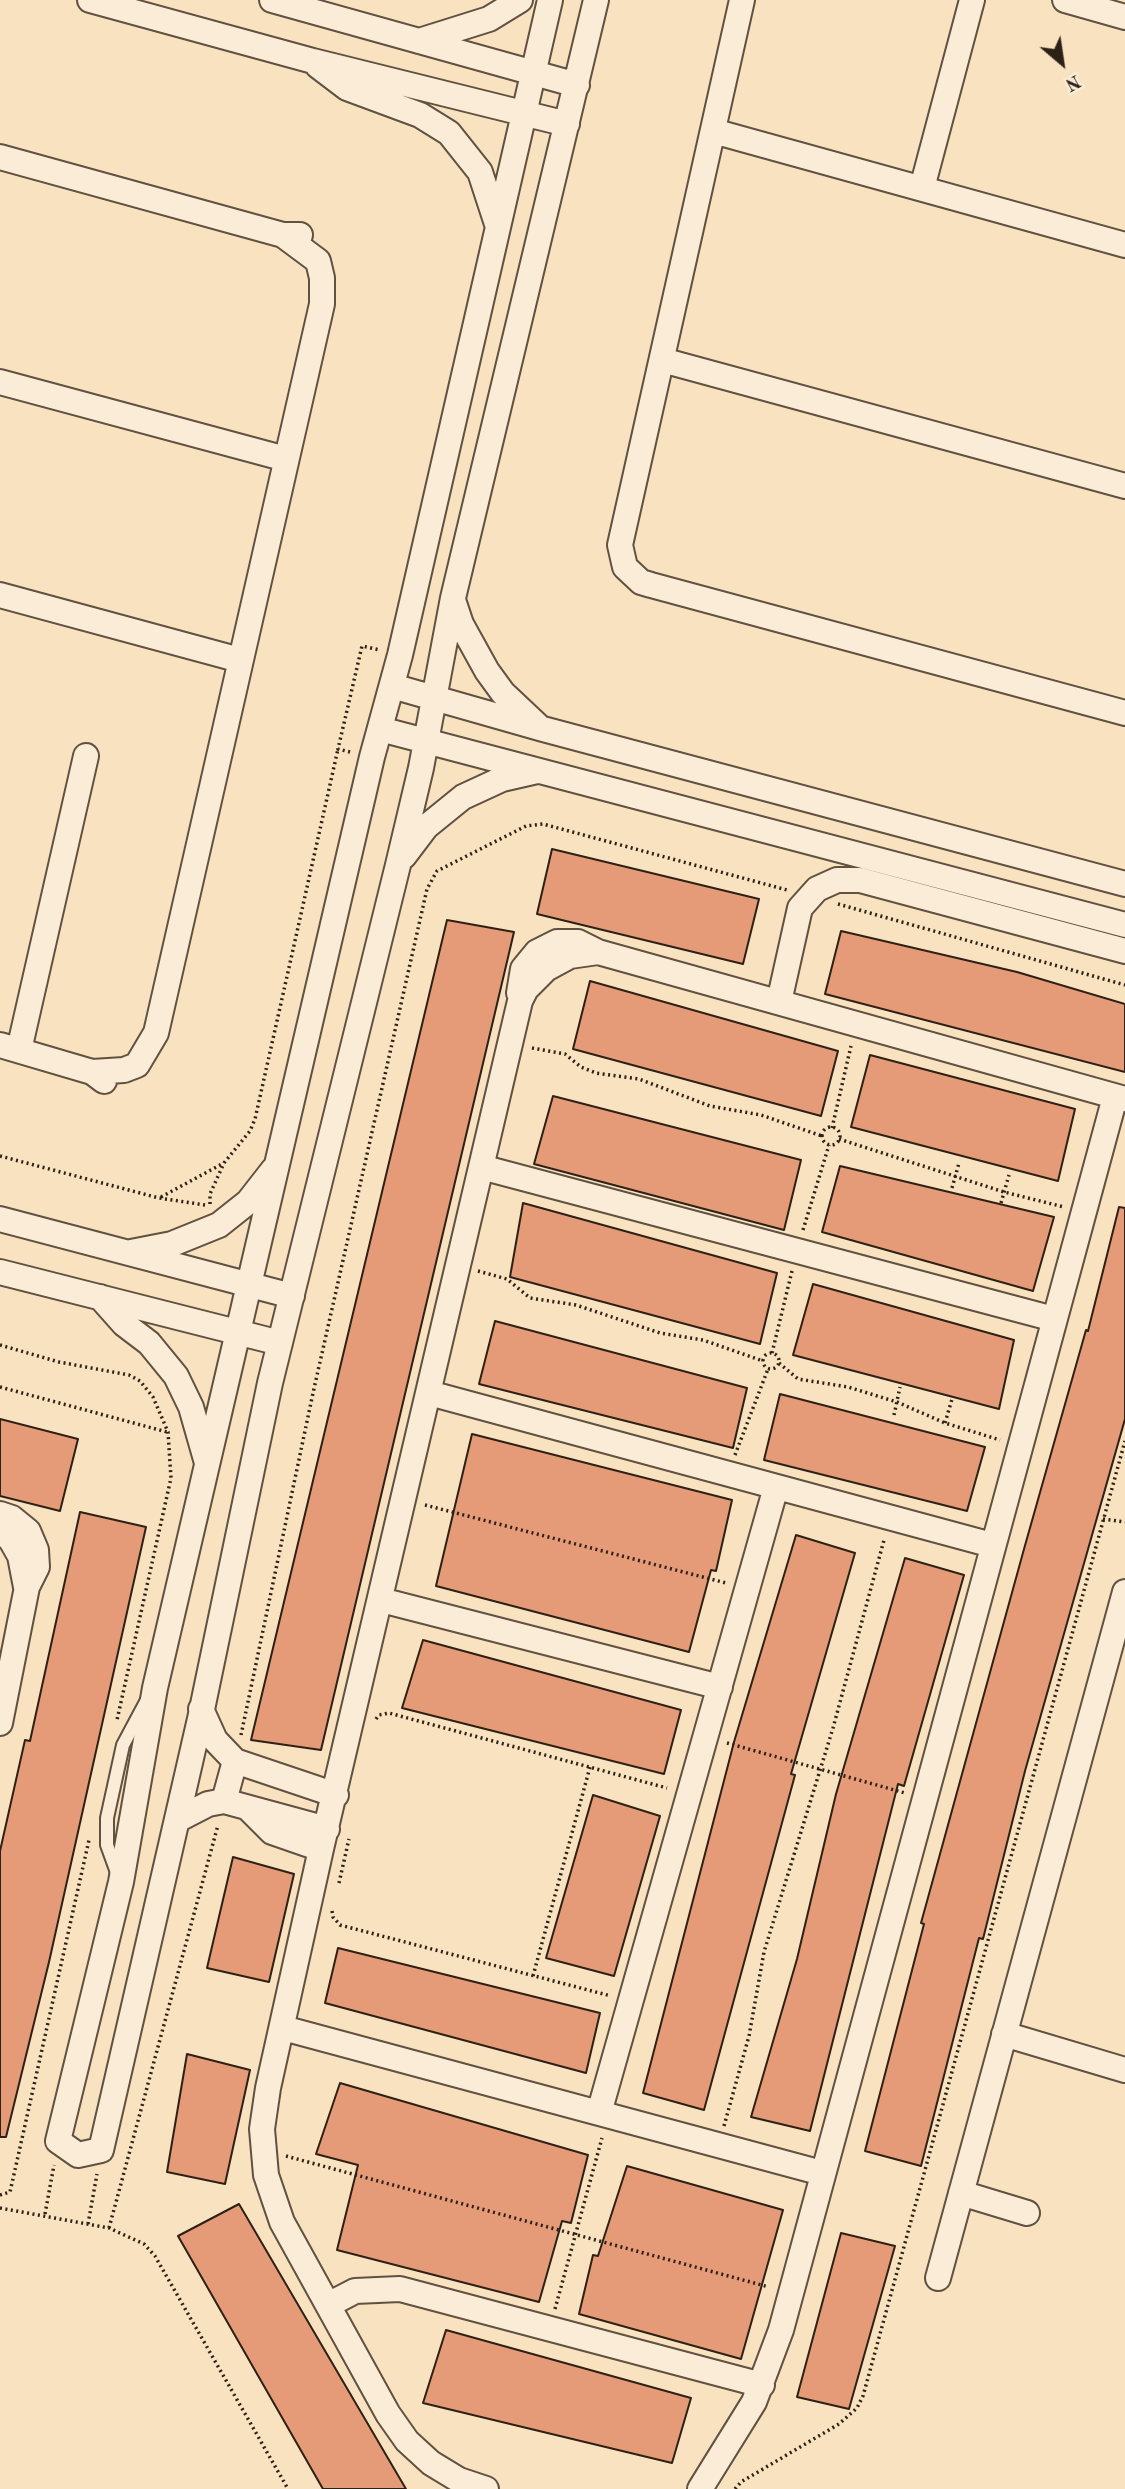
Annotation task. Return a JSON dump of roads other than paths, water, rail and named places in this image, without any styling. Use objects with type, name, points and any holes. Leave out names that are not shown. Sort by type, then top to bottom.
[{"type":"street","points":[[90,0],[313,61],[567,124]]},
{"type":"street","points":[[272,0],[577,85]]},
{"type":"street","points":[[419,41],[489,19],[520,0]]},
{"type":"street","points":[[550,0],[400,655],[372,757],[155,1688],[121,1882],[58,2141],[78,2155],[102,2150],[177,1821],[280,1343],[398,865],[426,741],[453,598],[596,0]]},
{"type":"street","points":[[743,0],[620,545],[621,557],[631,576],[651,585],[1125,713]]},
{"type":"street","points":[[922,188],[972,0]]},
{"type":"street","points":[[1065,0],[1125,17]]},
{"type":"street","points":[[313,61],[347,88],[420,114],[449,133],[480,172],[499,229]]},
{"type":"street","points":[[713,131],[1125,245]]},
{"type":"street","points":[[0,157],[283,235],[318,261],[322,278],[321,304],[156,1033],[136,1065],[124,1070],[92,1072],[9,1047],[86,756]]},
{"type":"street","points":[[662,360],[1125,486]]},
{"type":"street","points":[[0,382],[286,459]]},
{"type":"street","points":[[0,595],[240,660]]},
{"type":"street","points":[[453,598],[467,636],[486,671],[522,712],[543,729]]},
{"type":"street","points":[[392,686],[543,729],[1125,884]]},
{"type":"street","points":[[380,729],[545,770],[1125,925]]},
{"type":"street","points":[[398,865],[426,827],[463,797],[502,779],[545,770]]},
{"type":"street","points":[[779,1002],[795,921],[808,896],[837,880],[860,880],[1125,951]]},
{"type":"street","points":[[486,2489],[445,2472],[407,2441],[388,2414],[282,2222],[272,2199],[262,2150],[264,2109],[282,2028],[333,1838],[336,1795],[520,1001],[526,989],[546,969],[570,956],[598,952],[1120,1098],[1083,1212],[791,2293],[762,2385],[737,2432],[700,2489]]},
{"type":"street","points":[[122,1253],[172,1244],[219,1225],[260,1189],[280,1157]]},
{"type":"street","points":[[481,1167],[1054,1319]]},
{"type":"street","points":[[0,1219],[292,1296]]},
{"type":"street","points":[[0,1272],[280,1343]]},
{"type":"street","points":[[100,1297],[124,1324],[149,1343],[176,1376],[191,1407],[208,1466]]},
{"type":"street","points":[[429,1393],[992,1545]]},
{"type":"street","points":[[604,2114],[631,2001],[776,1487]]},
{"type":"street","points":[[0,1514],[21,1523],[33,1540],[37,1567],[26,1587],[0,1723]]},
{"type":"street","points":[[0,1530],[16,1547],[26,1587]]},
{"type":"street","points":[[938,2278],[1125,1592]]},
{"type":"street","points":[[381,1600],[720,1687]]},
{"type":"street","points":[[201,1709],[215,1740],[235,1761],[336,1795]]},
{"type":"street","points":[[235,1761],[235,1803]]},
{"type":"street","points":[[177,1821],[208,1804],[235,1803],[333,1838]]},
{"type":"street","points":[[282,2028],[822,2173]]},
{"type":"street","points":[[1004,2034],[1125,2070]]},
{"type":"street","points":[[961,2193],[1027,2213]]},
{"type":"street","points":[[328,2305],[355,2291],[385,2287],[762,2385]]}]
